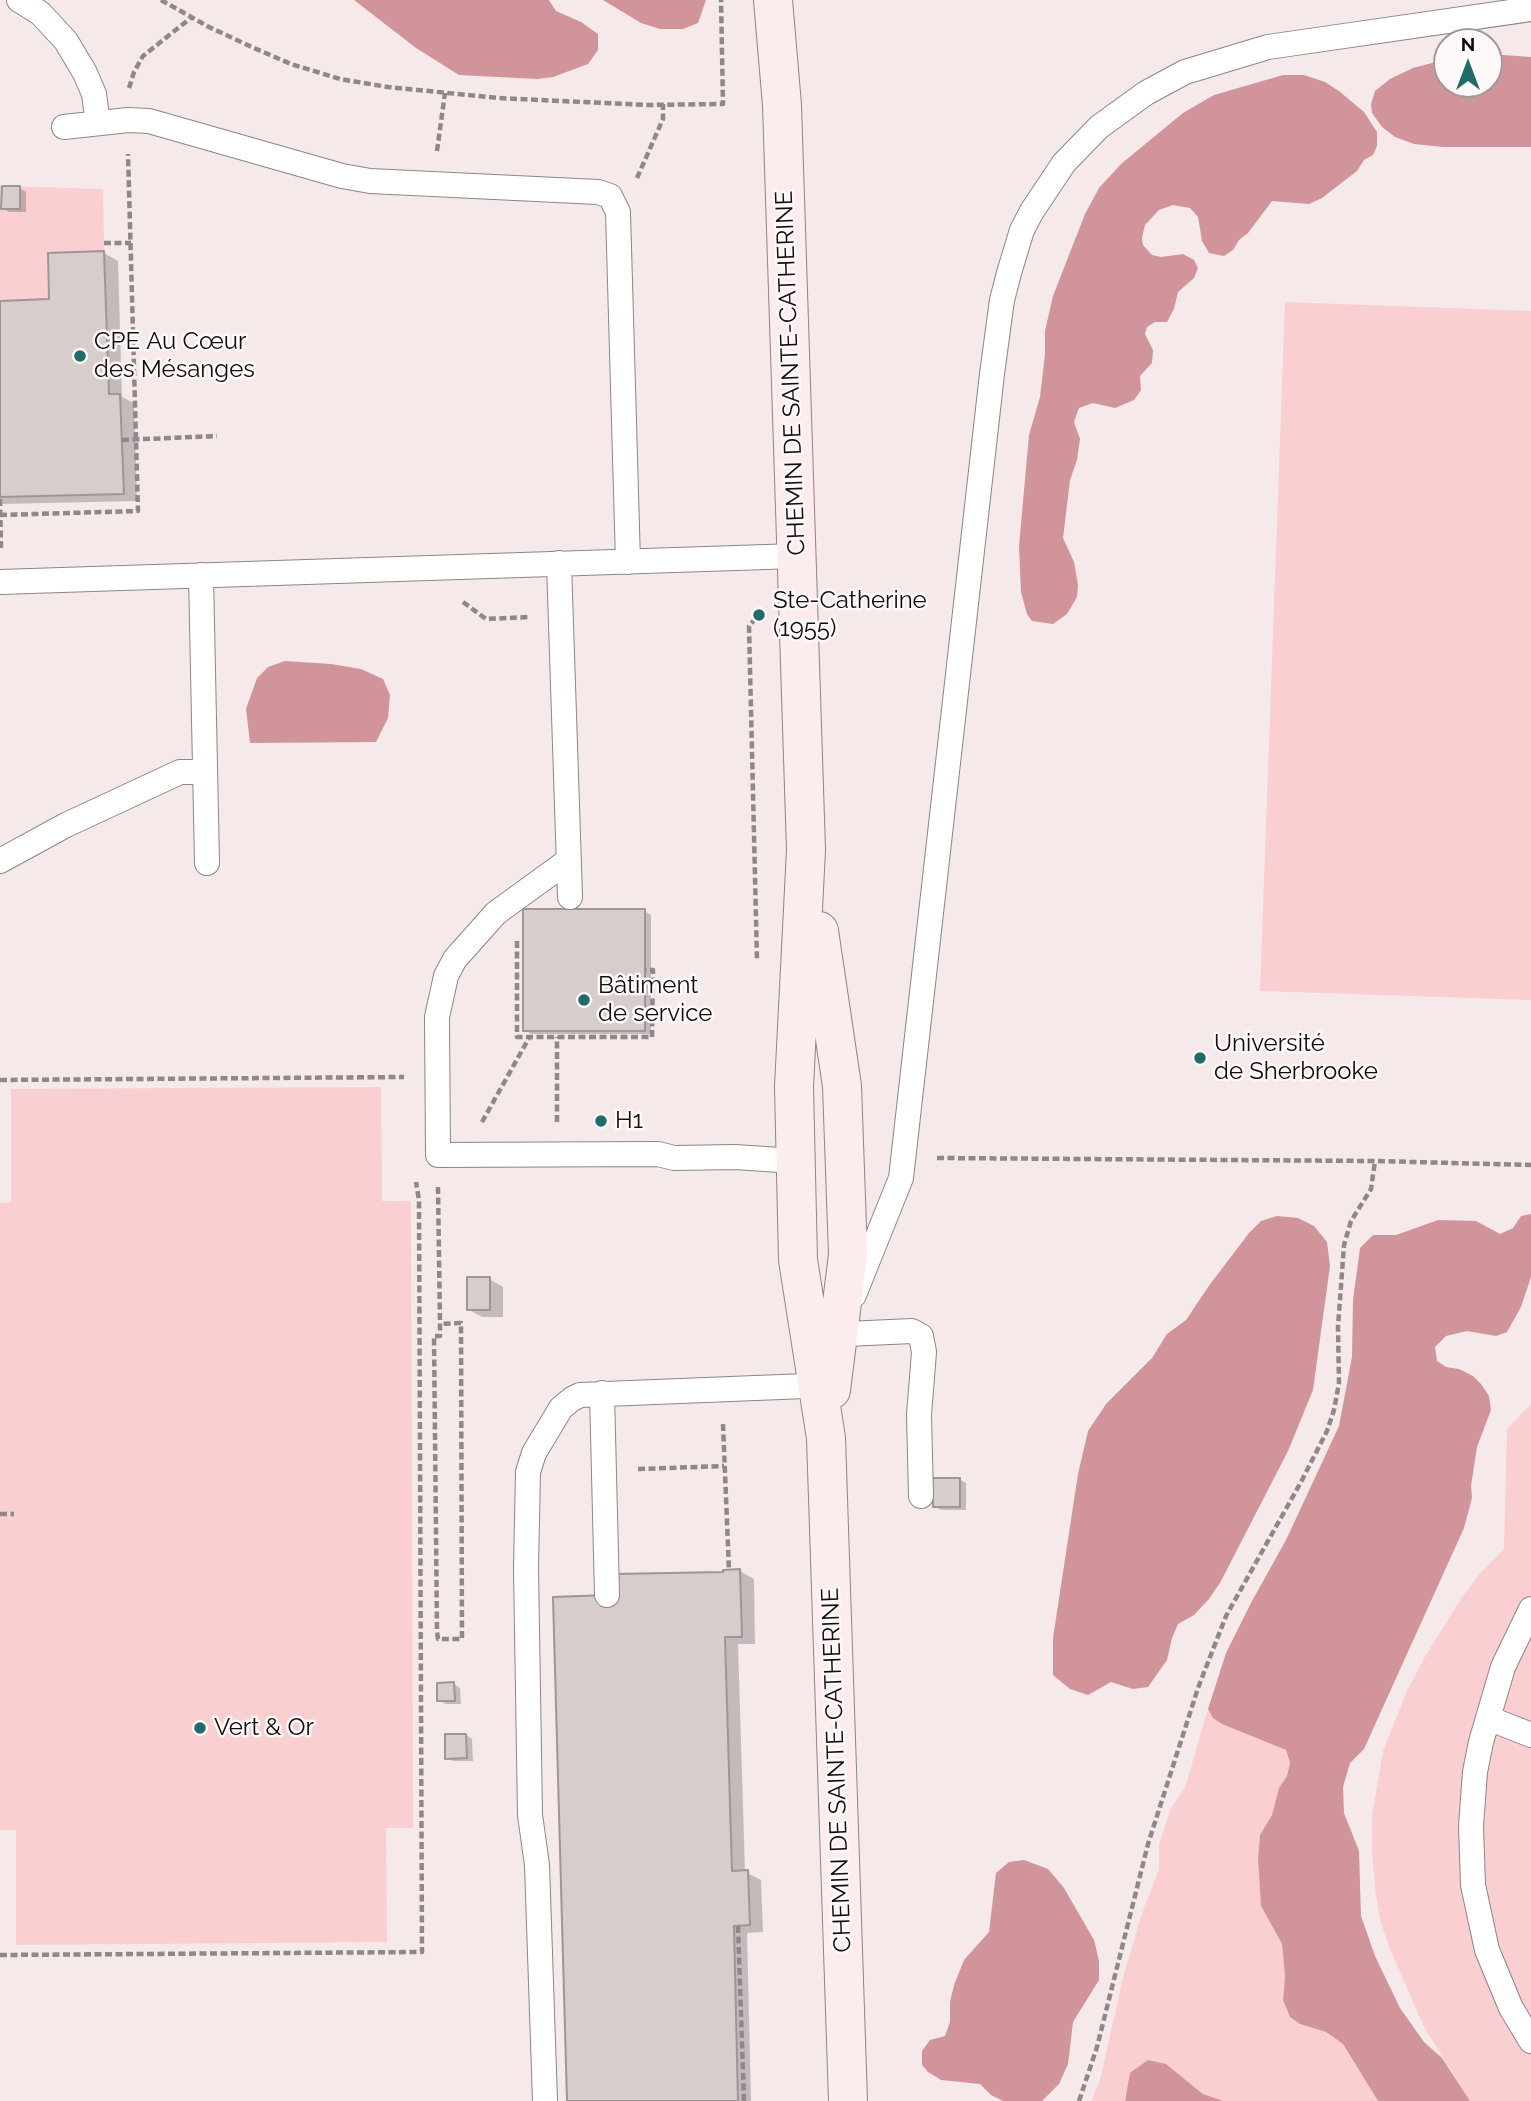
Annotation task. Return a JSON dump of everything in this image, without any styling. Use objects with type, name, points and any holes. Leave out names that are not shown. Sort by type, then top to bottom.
[{"type":"main road","name":"CHEMIN DE SAINTE-CATHERINE","points":[[773,0],[782,105],[806,850],[793,1087],[798,1260],[824,1335]]},
{"type":"main road","name":"CHEMIN DE SAINTE-CATHERINE","points":[[782,105],[788,0]]},
{"type":"main road","name":"CHEMIN DE SAINTE-CATHERINE","points":[[806,850],[842,1086],[848,1255],[824,1335],[848,2101]]},
{"type":"lane","points":[[19,0],[40,13],[66,41],[94,94],[98,123]]},
{"type":"lane","points":[[921,1496],[919,1415],[924,1352],[921,1336],[912,1331],[824,1335],[901,1178],[992,374],[1006,282],[1022,230],[1064,163],[1099,127],[1146,93],[1185,72],[1268,47],[1531,9]]},
{"type":"lane","points":[[64,127],[128,120],[159,122],[342,176],[370,181],[598,192],[610,197],[618,212],[628,562]]},
{"type":"lane","points":[[0,582],[797,556]]},
{"type":"lane","points":[[559,563],[570,897]]},
{"type":"lane","points":[[201,575],[207,863]]},
{"type":"lane","points":[[0,861],[66,825],[180,772],[205,772]]},
{"type":"lane","points":[[569,860],[496,914],[456,959],[446,976],[437,1017],[438,1155],[658,1154],[674,1158],[735,1157],[795,1161]]},
{"type":"lane","points":[[545,2101],[554,2028],[550,1912],[537,1865],[530,1815],[526,1567],[528,1472],[534,1453],[561,1408],[580,1395],[825,1385]]},
{"type":"lane","points":[[602,1393],[607,1595]]},
{"type":"lane","points":[[1531,1609],[1503,1667],[1488,1718],[1475,1772],[1471,1826],[1473,1885],[1487,1950],[1511,2008],[1531,2041]]},
{"type":"lane","points":[[1488,1718],[1531,1735]]},
{"type":"path","points":[[161,0],[263,52],[324,74],[372,85],[548,102],[723,104],[721,0]]},
{"type":"path","points":[[129,90],[134,72],[143,56],[192,17]]},
{"type":"path","points":[[435,163],[445,93]]},
{"type":"path","points":[[635,182],[663,119],[663,104]]},
{"type":"path","points":[[0,499],[0,515],[138,511],[128,146]]},
{"type":"path","points":[[104,243],[131,243]]},
{"type":"path","points":[[122,440],[217,436]]},
{"type":"path","points":[[757,960],[749,626],[759,615]]},
{"type":"path","points":[[517,935],[517,1037],[622,1034],[652,1037],[653,970],[645,970]]},
{"type":"path","points":[[480,1125],[530,1037]]},
{"type":"path","points":[[557,1037],[557,1115]]},
{"type":"path","points":[[0,1080],[412,1077]]},
{"type":"path","points":[[438,1155],[440,1336],[435,1336],[438,1639],[462,1639],[461,1323],[440,1324]]},
{"type":"path","points":[[934,1158],[1375,1161],[1531,1165]]},
{"type":"path","points":[[1079,2101],[1097,2047],[1156,1817],[1206,1665],[1236,1597],[1301,1482],[1334,1410],[1339,1383],[1338,1327],[1344,1245],[1351,1221],[1371,1189],[1375,1161]]},
{"type":"path","points":[[0,1955],[422,1952],[419,1200],[415,1177]]},
{"type":"path","points":[[723,1424],[729,1570]]},
{"type":"path","points":[[630,1469],[724,1466]]},
{"type":"path","points":[[0,1514],[13,1514]]},
{"type":"path","points":[[738,1926],[744,2101]]},
{"type":"shaded area","points":[[354,0],[549,0],[556,11],[581,22],[598,34],[598,50],[588,64],[553,77],[537,79],[459,75],[416,48]]},
{"type":"shaded area","points":[[603,0],[706,0],[698,23],[683,29],[660,29],[641,23]]},
{"type":"shaded area","points":[[1503,55],[1531,57],[1531,147],[1443,147],[1414,144],[1395,137],[1382,127],[1372,113],[1371,104],[1375,91],[1390,79],[1413,68],[1433,63],[1433,98],[1503,98]]},
{"type":"shaded area","points":[[1283,75],[1304,75],[1325,82],[1364,112],[1377,132],[1377,146],[1373,155],[1322,198],[1309,204],[1272,201],[1248,233],[1224,256],[1209,253],[1202,241],[1198,217],[1190,208],[1173,205],[1159,210],[1145,225],[1143,245],[1152,255],[1161,257],[1183,254],[1194,260],[1198,268],[1194,278],[1178,292],[1167,322],[1155,322],[1147,327],[1145,334],[1153,350],[1152,363],[1140,376],[1141,390],[1134,400],[1115,408],[1093,403],[1079,408],[1074,422],[1080,439],[1070,480],[1063,538],[1074,562],[1077,597],[1067,614],[1053,624],[1032,621],[1027,614],[1021,592],[1019,546],[1029,435],[1040,397],[1045,331],[1053,296],[1085,214],[1099,188],[1121,164],[1183,113],[1214,95]]},
{"type":"shaded area","points":[[0,186],[103,189],[104,251],[48,253],[49,299],[0,301]]},
{"type":"shaded area","points":[[1285,302],[1531,311],[1531,1000],[1260,991]]},
{"type":"shaded area","points":[[285,661],[361,669],[383,679],[390,695],[388,718],[376,742],[250,743],[246,709],[257,678],[268,667]]},
{"type":"shaded area","name":"Vert & Or","points":[[381,1087],[382,1201],[411,1201],[413,1828],[386,1828],[387,1942],[16,1945],[16,1830],[0,1830],[0,1203],[11,1202],[11,1089]]},
{"type":"shaded area","points":[[1531,1214],[1531,1277],[1521,1307],[1507,1332],[1496,1336],[1467,1331],[1446,1336],[1435,1347],[1437,1361],[1473,1376],[1481,1384],[1489,1396],[1491,1410],[1477,1447],[1471,1486],[1472,1498],[1464,1528],[1364,1749],[1350,1763],[1343,1787],[1344,1813],[1359,1851],[1361,1916],[1375,1956],[1400,2008],[1424,2042],[1442,2058],[1470,2101],[1378,2101],[1343,2044],[1326,2032],[1300,2024],[1290,2017],[1283,2000],[1285,1977],[1282,1944],[1261,1906],[1258,1859],[1260,1835],[1272,1815],[1279,1788],[1287,1776],[1290,1763],[1286,1750],[1222,1724],[1213,1718],[1208,1709],[1226,1653],[1286,1540],[1339,1426],[1352,1357],[1353,1300],[1360,1248],[1373,1235],[1396,1235],[1438,1220],[1476,1221],[1500,1234],[1513,1228],[1521,1216]]},
{"type":"shaded area","points":[[1277,1216],[1298,1218],[1314,1226],[1327,1242],[1330,1266],[1313,1390],[1288,1451],[1221,1581],[1194,1615],[1178,1624],[1167,1660],[1148,1687],[1133,1689],[1111,1682],[1088,1695],[1070,1689],[1053,1675],[1053,1638],[1078,1474],[1088,1431],[1106,1404],[1152,1358],[1167,1334],[1186,1320],[1249,1233],[1261,1221]]},
{"type":"shaded area","points":[[1531,1404],[1531,2101],[1470,2101],[1424,2027],[1380,1920],[1372,1851],[1372,1816],[1383,1751],[1407,1691],[1462,1597],[1504,1549],[1507,1429]]},
{"type":"shaded area","points":[[1208,1709],[1213,1718],[1222,1724],[1286,1750],[1290,1763],[1287,1777],[1279,1788],[1273,1815],[1260,1835],[1258,1859],[1261,1906],[1282,1944],[1285,1977],[1283,2000],[1290,2017],[1300,2024],[1326,2032],[1343,2044],[1378,2101],[1223,2101],[1203,2094],[1166,2064],[1125,2093],[1125,2101],[1091,2101],[1100,2080],[1123,1978],[1141,1916],[1159,1869],[1159,1844],[1171,1808],[1185,1788]]},
{"type":"shaded area","points":[[1024,1860],[1048,1869],[1064,1888],[1094,1940],[1099,1961],[1099,1980],[1073,2022],[1068,2064],[1059,2084],[1042,2101],[1003,2101],[991,2095],[980,2084],[941,2080],[928,2072],[922,2065],[922,2051],[930,2040],[945,2036],[950,2022],[950,2002],[954,1985],[964,1960],[989,1932],[996,1873],[1009,1862]]},
{"type":"shaded area","points":[[1148,2060],[1166,2064],[1203,2094],[1223,2101],[1125,2101],[1130,2073]]},
{"type":"building","points":[[2,186],[20,186],[20,209],[1,209]]},
{"type":"building","points":[[104,251],[109,394],[120,394],[124,494],[0,497],[0,301],[49,299],[48,253]]},
{"type":"building","name":"Bâtiment de service","points":[[523,909],[645,909],[645,1031],[523,1031]]},
{"type":"building","points":[[467,1277],[490,1277],[490,1310],[467,1310]]},
{"type":"building","points":[[932,1478],[960,1478],[960,1507],[933,1507]]},
{"type":"building","points":[[740,1569],[742,1637],[725,1637],[732,1871],[748,1870],[750,1925],[734,1926],[738,2101],[567,2101],[553,1597],[607,1595],[614,1574],[723,1572]]},
{"type":"building","points":[[454,1682],[455,1701],[437,1701],[437,1683]]},
{"type":"building","points":[[445,1734],[466,1734],[467,1758],[445,1759]]},
{"type":"place","name":"CPE Au Cœur des Mésanges","points":[[80,356]]},
{"type":"place","name":"Ste-Catherine (1955)","points":[[759,615]]},
{"type":"place","name":"Bâtiment de service","points":[[584,1000]]},
{"type":"place","name":"Université de Sherbrooke","points":[[1200,1058]]},
{"type":"place","name":"H1","points":[[601,1121]]},
{"type":"place","name":"Vert & Or","points":[[200,1728]]}]
